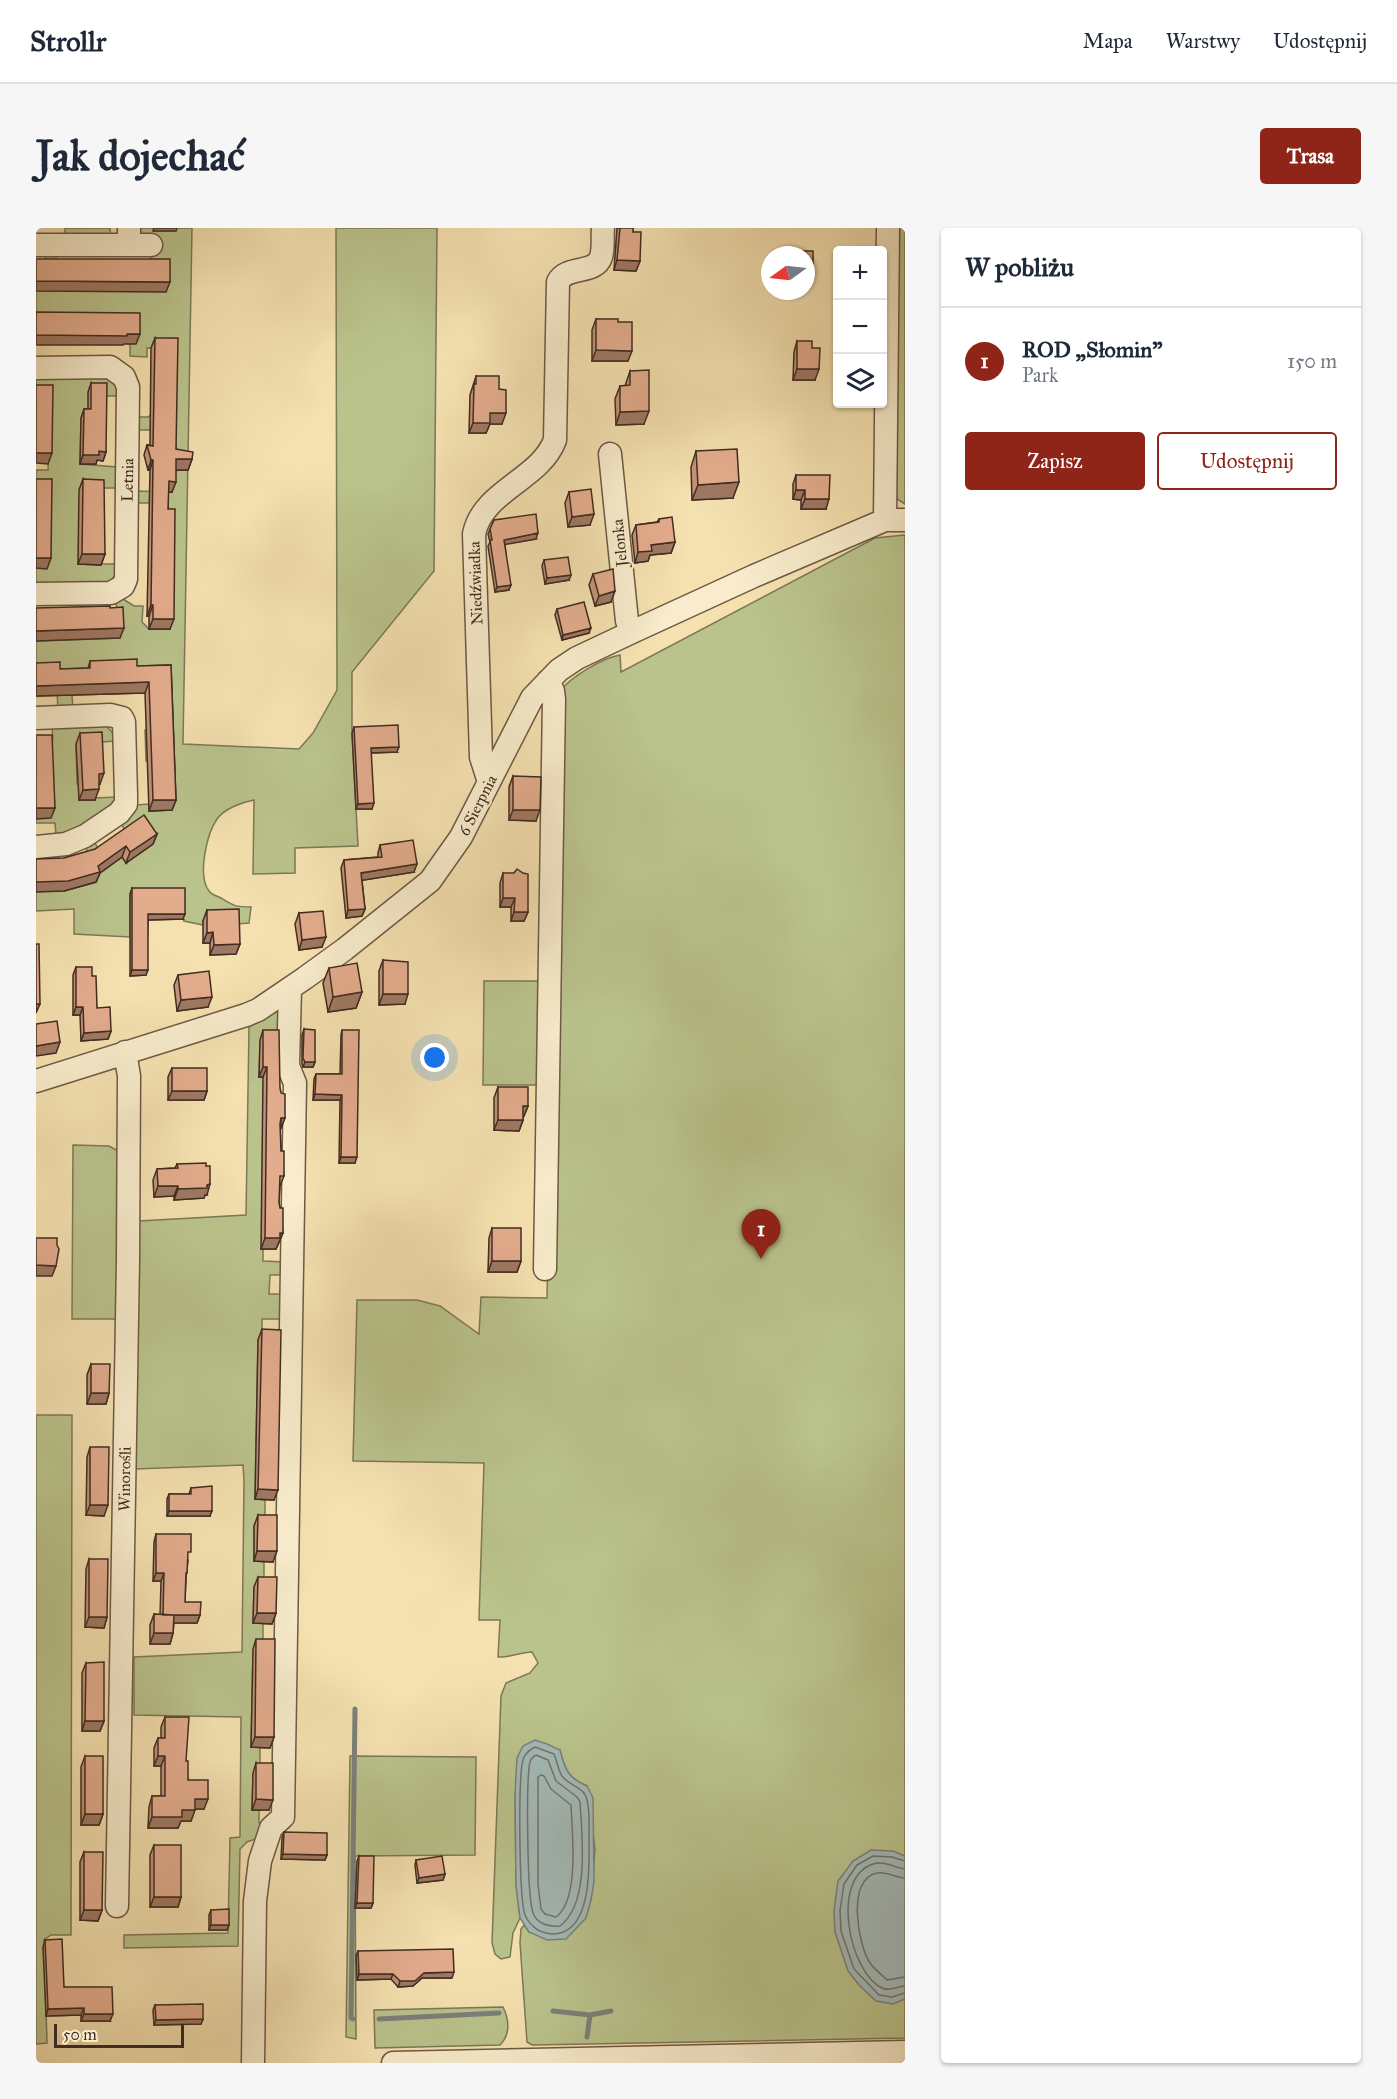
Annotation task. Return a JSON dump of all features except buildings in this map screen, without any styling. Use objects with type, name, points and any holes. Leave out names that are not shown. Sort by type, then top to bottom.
[{"type":"street","name":"Niedźwiadka","points":[[489,782],[481,757],[474,534],[476,525],[491,503],[544,460],[555,440],[558,282],[562,276],[594,266],[600,260],[603,228]]},
{"type":"street","points":[[888,228],[895,520]]},
{"type":"street","points":[[36,245],[136,239]]},
{"type":"street","name":"Letnia","points":[[36,368],[110,367],[124,377],[128,387],[126,579],[123,586],[111,593],[36,594]]},
{"type":"street","name":"Jelonka","points":[[610,454],[627,621],[632,632]]},
{"type":"street","name":"6 Sierpnia","points":[[36,1081],[258,1010],[345,949],[430,881],[461,837],[527,706],[560,670],[577,658],[754,576],[895,520]]},
{"type":"street","points":[[545,1269],[554,699],[548,681]]},
{"type":"street","points":[[36,718],[110,715],[122,718],[126,795],[126,804],[119,813],[85,836],[66,844],[36,847]]},
{"type":"street","points":[[252,2063],[255,1901],[259,1871],[271,1828],[283,1817],[295,1083],[288,1066],[290,989]]},
{"type":"street","name":"Winorośli","points":[[117,1906],[128,1260],[129,1076],[125,1052]]},
{"type":"street","points":[[393,2063],[905,2052]]},
{"type":"green space","points":[[65,228],[110,228],[110,236],[65,237]]},
{"type":"green space","points":[[138,228],[176,231],[176,228],[192,228],[183,744],[299,749],[313,733],[337,690],[336,228],[437,228],[434,571],[352,672],[352,733],[358,846],[295,848],[295,873],[253,874],[254,800],[239,804],[224,812],[213,825],[205,855],[204,875],[205,884],[212,894],[235,906],[251,907],[249,923],[203,921],[203,925],[184,921],[130,894],[130,937],[74,934],[74,909],[36,911],[36,892],[45,869],[44,853],[57,853],[61,867],[96,882],[85,844],[93,840],[109,866],[122,857],[127,863],[126,831],[119,821],[136,805],[149,804],[150,811],[172,810],[146,761],[145,730],[147,730],[167,675],[72,695],[73,709],[58,710],[56,673],[36,673],[36,641],[120,638],[120,617],[115,601],[120,597],[134,606],[143,606],[142,622],[149,629],[170,629],[164,503],[134,503],[134,491],[172,492],[172,430],[134,430],[134,417],[148,417],[156,411],[174,348],[147,348],[147,357],[130,356],[130,344],[36,322],[36,291],[46,291],[45,252],[56,253],[56,284],[151,266],[151,239],[141,237]]},
{"type":"green space","points":[[894,228],[905,228],[905,504],[897,499],[892,474]]},
{"type":"green space","points":[[36,376],[107,377],[114,380],[119,396],[104,396],[87,418],[81,418],[80,464],[117,467],[117,488],[101,488],[101,564],[116,564],[116,574],[110,582],[36,587],[36,470],[48,470],[50,396],[36,395]]},
{"type":"green space","points":[[905,535],[905,2038],[532,2045],[527,2042],[521,1929],[524,1925],[529,1932],[591,1900],[595,1849],[587,1786],[575,1780],[568,1772],[560,1750],[515,1793],[516,1885],[520,1918],[513,1933],[510,1957],[501,1959],[495,1954],[492,1943],[501,1696],[506,1683],[530,1673],[538,1663],[532,1652],[498,1657],[500,1620],[479,1620],[484,1463],[353,1461],[357,1300],[417,1300],[440,1306],[479,1334],[481,1297],[547,1298],[560,691],[579,674],[596,664],[620,655],[621,672],[875,538]]},
{"type":"green space","points":[[106,726],[114,734],[115,741],[76,744],[77,784],[95,798],[117,797],[116,801],[80,826],[56,835],[55,823],[36,823],[36,741],[53,740],[52,727]]},
{"type":"green space","points":[[484,981],[539,981],[539,1085],[483,1085]]},
{"type":"green space","points":[[283,1008],[282,1032],[260,1041],[259,1077],[264,1077],[263,1261],[285,1262],[284,1275],[270,1275],[269,1294],[283,1294],[283,1319],[262,1319],[262,1340],[258,1340],[255,1499],[265,1500],[265,1526],[254,1526],[254,1561],[264,1562],[264,1587],[254,1588],[253,1623],[263,1623],[263,1649],[253,1650],[251,1747],[260,1747],[260,1773],[253,1774],[252,1810],[259,1810],[259,1823],[264,1824],[264,1836],[247,1842],[240,1849],[238,1946],[124,1948],[124,1935],[228,1933],[230,1838],[240,1837],[241,1717],[134,1715],[134,1657],[242,1652],[244,1481],[243,1465],[135,1469],[139,1221],[246,1215],[249,1027]]},
{"type":"green space","points":[[73,1145],[109,1146],[118,1151],[117,1319],[72,1319]]},
{"type":"green space","points":[[36,1415],[72,1415],[71,1935],[51,1935],[44,1940],[47,2043],[36,2044]]},
{"type":"green space","points":[[350,1756],[476,1757],[475,1855],[355,1856],[356,2039],[346,2037]]},
{"type":"green space","points":[[503,2007],[508,2026],[504,2041],[500,2045],[375,2048],[374,2010]]},
{"type":"water","points":[[535,1740],[560,1750],[568,1772],[575,1780],[587,1786],[593,1798],[594,1882],[591,1900],[586,1918],[566,1939],[547,1940],[529,1932],[520,1918],[516,1886],[517,1758],[523,1746]]},
{"type":"water","points":[[871,1850],[893,1851],[905,1856],[905,1999],[893,2004],[876,2001],[859,1985],[848,1971],[835,1932],[834,1911],[838,1881],[853,1861]]},
{"type":"waterway","points":[[353,2019],[351,2018],[355,1709]]},
{"type":"waterway","points":[[553,2011],[590,2015]]},
{"type":"waterway","points":[[587,2037],[590,2015],[611,2011]]},
{"type":"waterway","points":[[379,2019],[499,2013]]},
{"type":"place","name":"ROD „Słomin”","points":[[761,1259]]}]
